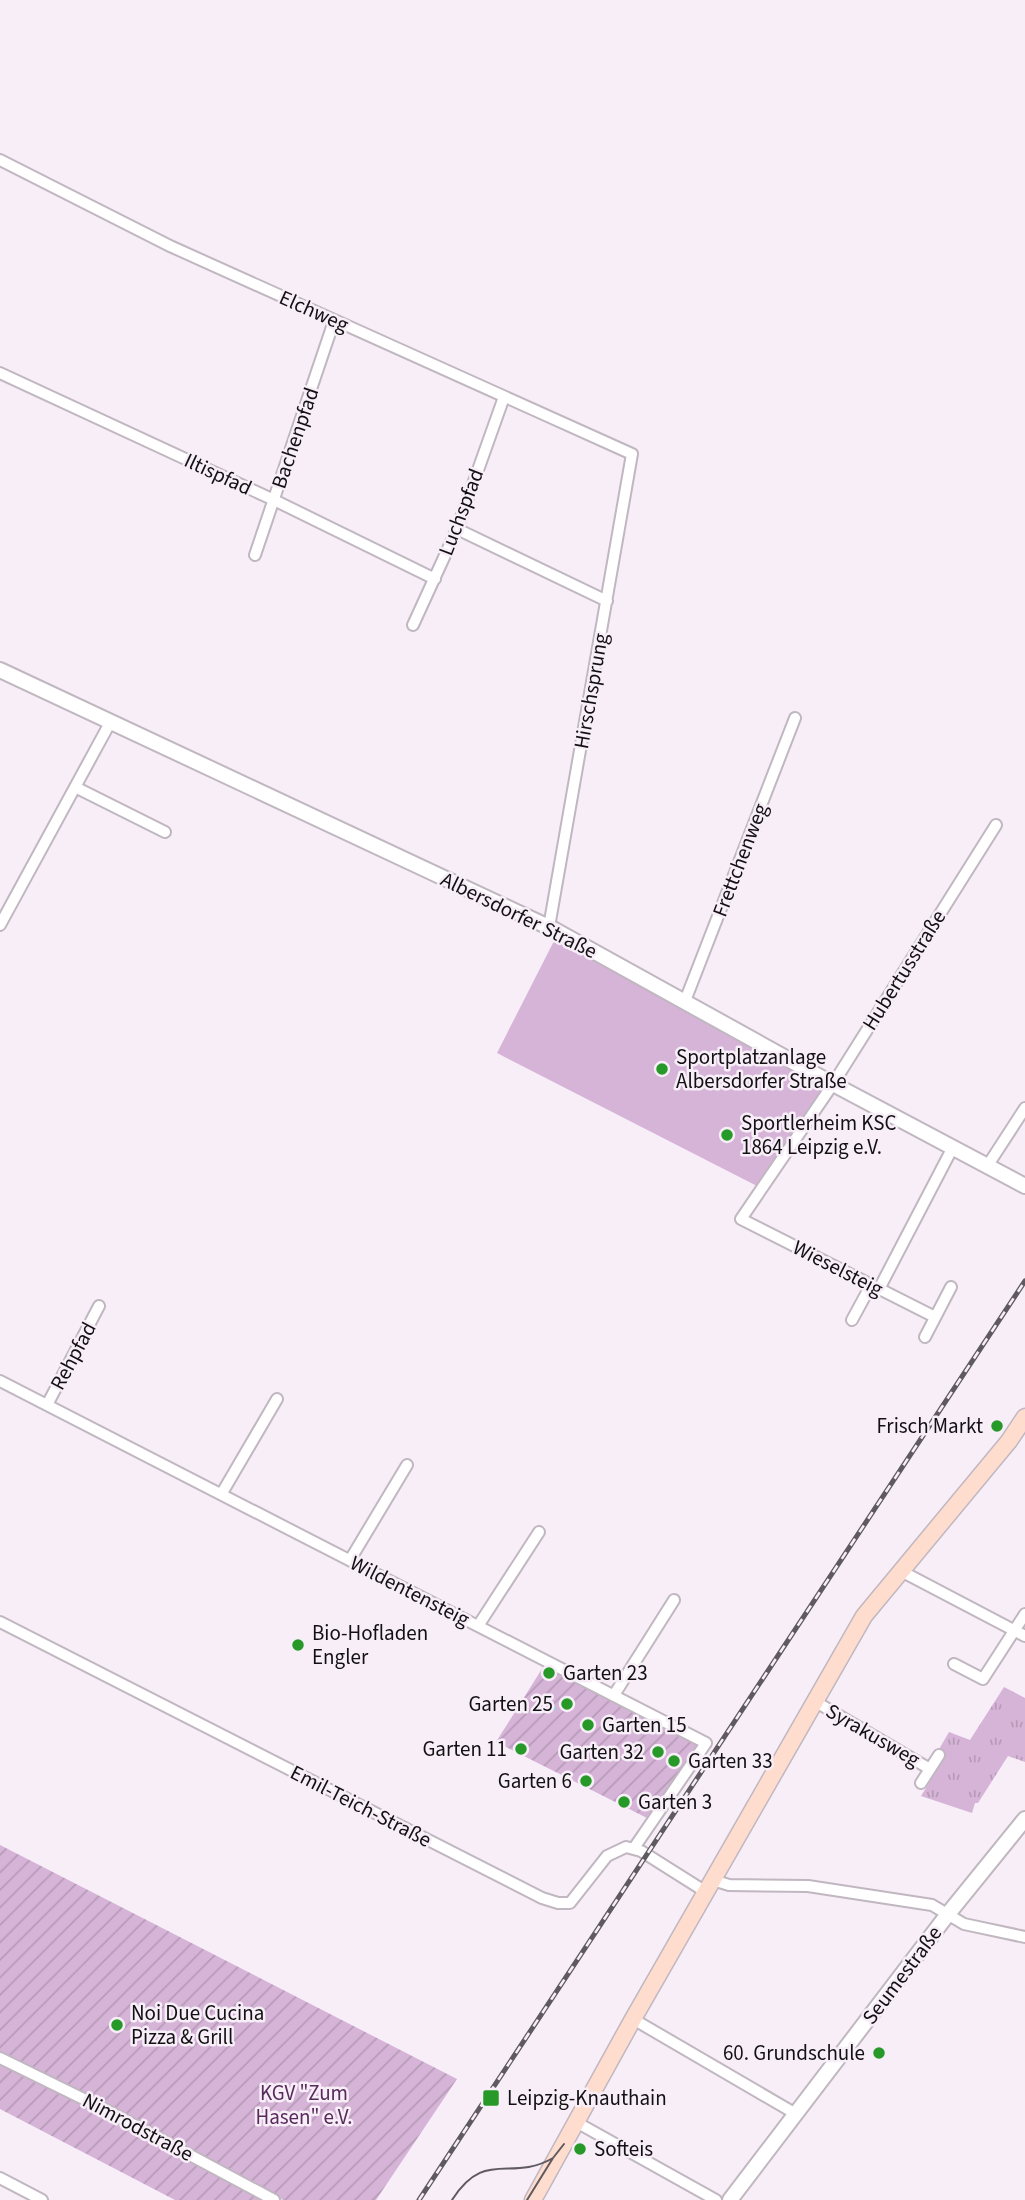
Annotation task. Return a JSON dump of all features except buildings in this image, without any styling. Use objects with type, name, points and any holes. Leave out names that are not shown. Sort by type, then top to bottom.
[{"type":"main road","points":[[533,2200],[633,2019],[864,1616],[1009,1441],[1025,1417]]},
{"type":"street","name":"Elchweg","points":[[0,160],[170,246],[632,454]]},
{"type":"street","name":"Bachenpfad","points":[[255,555],[334,321]]},
{"type":"street","name":"Iltispfad","points":[[0,373],[274,500],[435,579]]},
{"type":"street","name":"Luchspfad","points":[[414,625],[457,529],[504,397]]},
{"type":"street","name":"Hirschsprung","points":[[549,927],[632,454]]},
{"type":"street","points":[[457,529],[607,601]]},
{"type":"street","name":"Albersdorfer Straße","points":[[0,670],[549,927],[833,1084],[1025,1186]]},
{"type":"street","name":"Frettchenweg","points":[[685,1001],[795,718]]},
{"type":"street","points":[[0,925],[111,720]]},
{"type":"street","points":[[75,787],[165,832]]},
{"type":"street","name":"Hubertusstraße","points":[[741,1219],[833,1084],[996,825]]},
{"type":"street","points":[[988,1166],[1025,1108]]},
{"type":"street","points":[[852,1320],[875,1287],[953,1147]]},
{"type":"street","name":"Wieselsteig","points":[[741,1219],[935,1317]]},
{"type":"street","points":[[925,1337],[951,1287]]},
{"type":"street","name":"Rehpfad","points":[[47,1405],[99,1306]]},
{"type":"street","name":"Wildentensteig","points":[[0,1381],[706,1743],[634,1848]]},
{"type":"street","points":[[222,1493],[277,1399]]},
{"type":"street","points":[[349,1560],[407,1465]]},
{"type":"street","points":[[478,1626],[539,1532]]},
{"type":"street","points":[[901,1571],[1020,1633]]},
{"type":"street","points":[[614,1695],[674,1600]]},
{"type":"street","points":[[954,1664],[983,1679],[1020,1633],[1025,1614]]},
{"type":"street","name":"Emil-Teich-Straße","points":[[1,1624],[542,1898],[558,1903],[570,1903],[607,1856],[617,1850],[634,1848]]},
{"type":"street","name":"Syrakusweg","points":[[816,1702],[930,1769]]},
{"type":"street","name":"Syrakusweg","points":[[921,1783],[939,1755]]},
{"type":"street","name":"Seumestraße","points":[[730,2200],[948,1914],[1025,1819]]},
{"type":"street","points":[[634,1848],[709,1886],[808,1886],[932,1905],[964,1924],[1025,1937]]},
{"type":"street","points":[[633,2019],[796,2114]]},
{"type":"street","name":"Nimrodstraße","points":[[0,2058],[106,2109],[274,2200]]},
{"type":"street","points":[[576,2122],[716,2200]]},
{"type":"street","points":[[0,2178],[43,2200]]},
{"type":"green space","name":"Sportplatzanlage Albersdorfer Straße","points":[[556,937],[825,1086],[757,1186],[497,1053]]},
{"type":"green space","points":[[545,1664],[700,1743],[651,1820],[496,1742]]},
{"type":"green space","points":[[1004,1687],[1025,1698],[1025,1762],[1008,1756],[978,1803],[975,1803],[972,1813],[921,1796],[945,1757],[938,1751],[949,1732],[970,1740]]},
{"type":"green space","name":"KGV \"Zum Hasen\" e.V.","points":[[0,1845],[457,2079],[376,2200],[283,2200],[109,2105],[0,2053]]},
{"type":"green space","points":[[0,2063],[265,2200],[175,2200],[0,2109]]},
{"type":"tram line","points":[[527,2200],[564,2144]]},
{"type":"tram line","points":[[452,2200],[464,2184],[487,2170],[524,2168],[553,2158]]},
{"type":"railway","points":[[419,2200],[1025,1281]]},
{"type":"place","name":"Sportplatzanlage Albersdorfer Straße","points":[[662,1069]]},
{"type":"place","name":"Sportlerheim KSC 1864 Leipzig e.V.","points":[[727,1135]]},
{"type":"place","name":"Frisch Markt","points":[[997,1426]]},
{"type":"place","name":"Bio-Hofladen Engler","points":[[298,1645]]},
{"type":"place","name":"Garten 23","points":[[549,1673]]},
{"type":"place","name":"Garten 25","points":[[567,1704]]},
{"type":"place","name":"Garten 15","points":[[588,1725]]},
{"type":"place","name":"Garten 11","points":[[521,1749]]},
{"type":"place","name":"Garten 32","points":[[658,1752]]},
{"type":"place","name":"Garten 33","points":[[674,1761]]},
{"type":"place","name":"Garten 6","points":[[586,1781]]},
{"type":"place","name":"Garten 3","points":[[624,1802]]},
{"type":"place","name":"Noi Due Cucina Pizza & Grill","points":[[117,2025]]},
{"type":"place","name":"60. Grundschule","points":[[879,2053]]},
{"type":"place","name":"Leipzig-Knauthain","points":[[491,2098]]},
{"type":"place","name":"Softeis","points":[[580,2149]]}]
